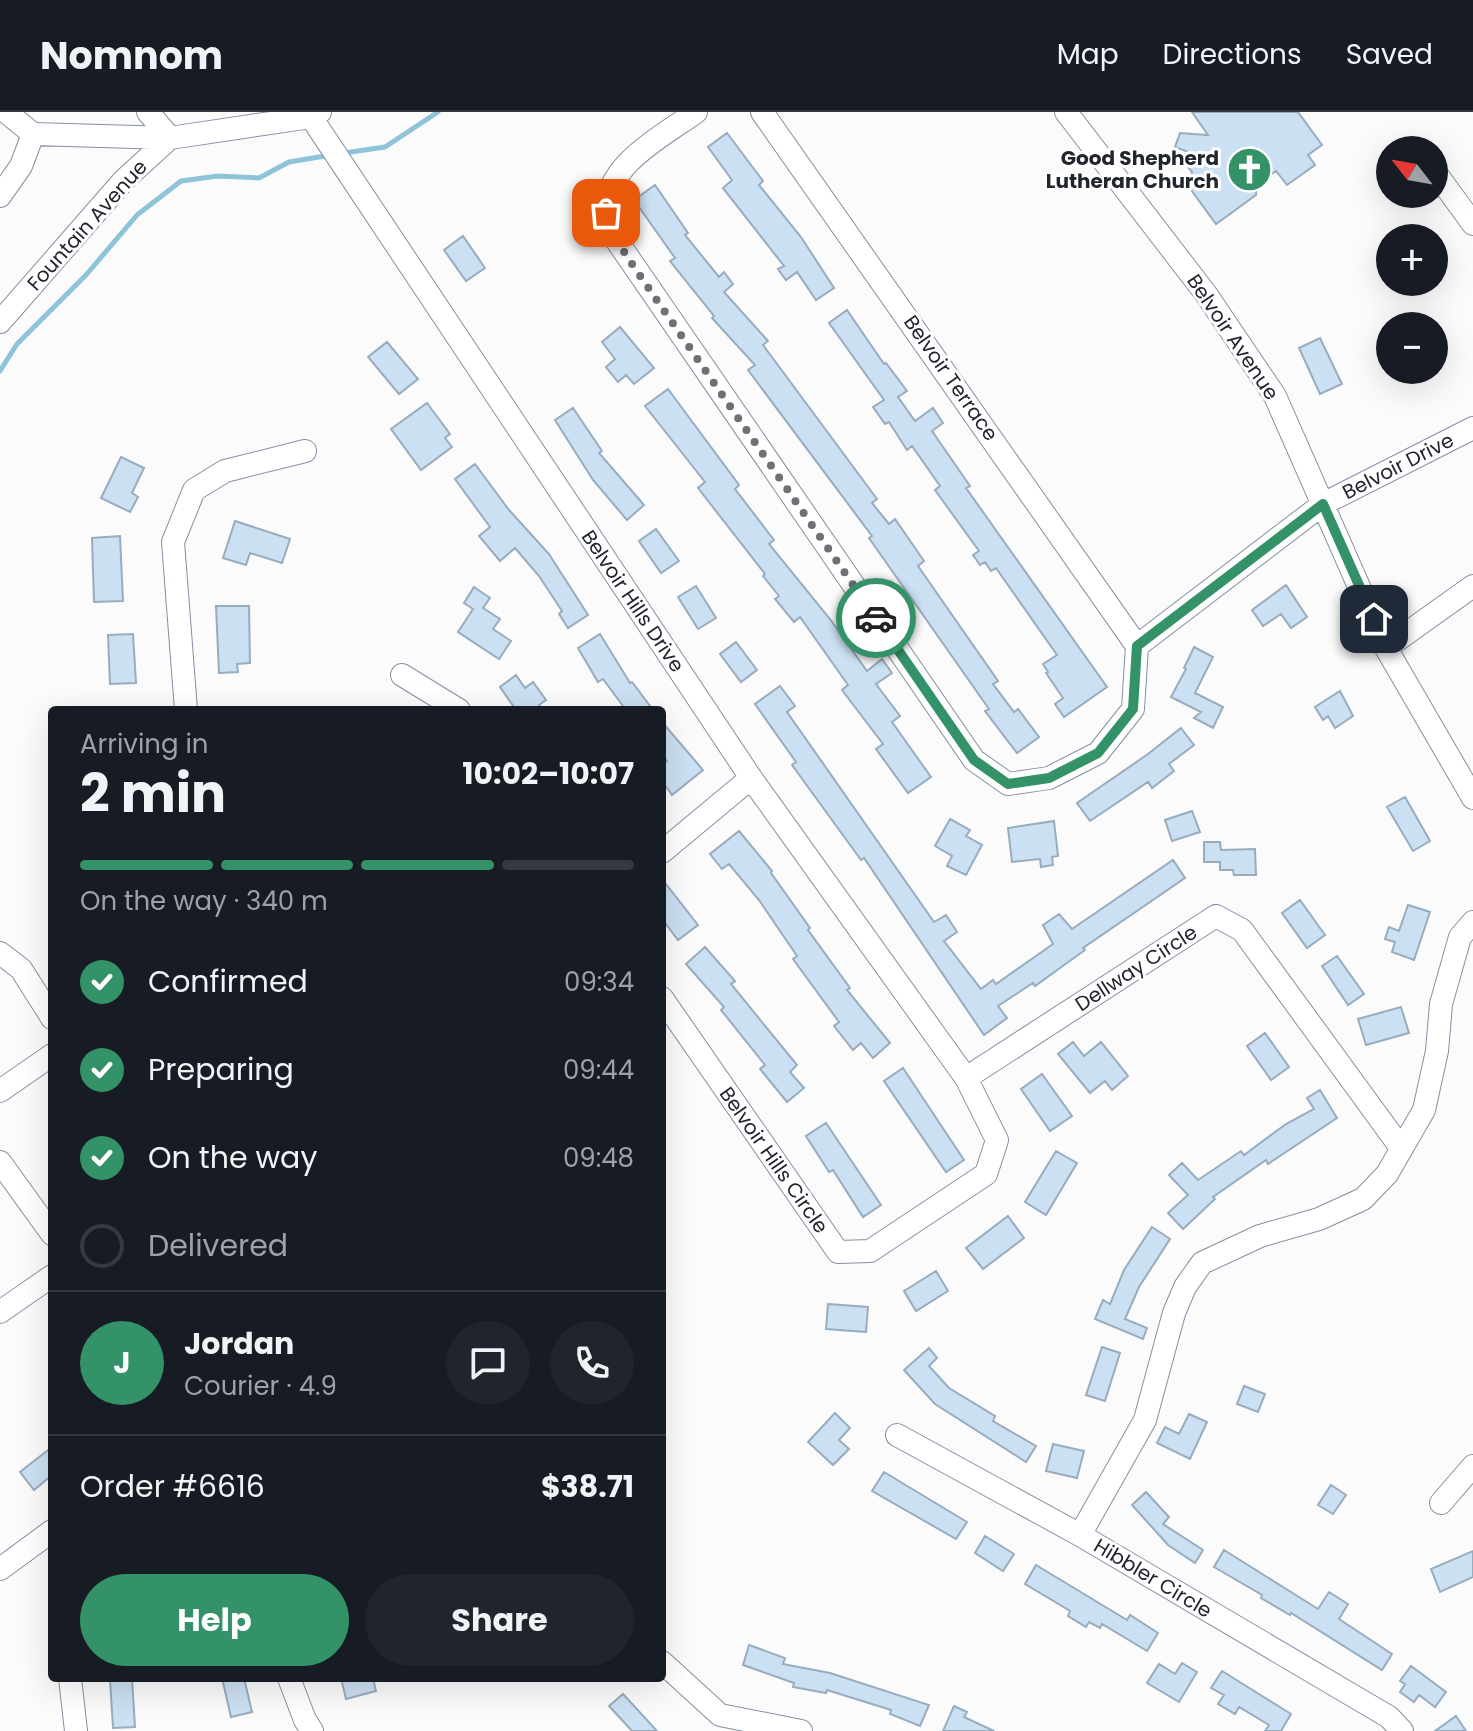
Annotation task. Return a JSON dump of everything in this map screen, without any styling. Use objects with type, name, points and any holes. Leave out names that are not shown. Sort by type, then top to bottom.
[{"type":"street","points":[[6,112],[33,134],[170,138],[316,114]]},
{"type":"street","points":[[148,112],[170,138]]},
{"type":"street","points":[[696,112],[633,159],[612,184],[606,213],[617,241],[974,760],[1008,784],[1049,778],[1098,753],[1133,709],[1137,646]]},
{"type":"street","name":"Belvoir Terrace","points":[[762,112],[1137,646]]},
{"type":"street","name":"Belvoir Avenue","points":[[1066,112],[1206,294],[1275,396],[1386,648],[1473,798]]},
{"type":"street","name":"Belvoir Hills Drive","points":[[316,114],[751,778],[966,1078]]},
{"type":"street","points":[[0,196],[21,166],[33,134]]},
{"type":"street","name":"Fountain Avenue","points":[[0,322],[124,180],[170,138]]},
{"type":"street","points":[[1448,190],[1473,224]]},
{"type":"street","name":"Belvoir Drive","points":[[1137,646],[1323,504],[1473,428]]},
{"type":"street","points":[[186,706],[173,542],[194,490],[225,471],[305,451]]},
{"type":"street","points":[[1386,648],[1473,586]]},
{"type":"street","points":[[402,675],[452,706]]},
{"type":"street","points":[[666,849],[751,778]]},
{"type":"street","name":"Dellway Circle","points":[[966,1078],[1216,916],[1242,930],[1401,1148]]},
{"type":"street","points":[[1080,1535],[1145,1420],[1174,1313],[1185,1287],[1202,1263],[1260,1236],[1319,1219],[1363,1199],[1387,1174],[1424,1110],[1437,1051],[1441,1004],[1460,937],[1473,922]]},
{"type":"street","points":[[0,953],[21,969],[48,1012]]},
{"type":"street","name":"Belvoir Hills Circle","points":[[666,1004],[838,1252],[870,1251],[986,1174],[997,1140],[966,1078]]},
{"type":"street","points":[[0,1091],[48,1058]]},
{"type":"street","points":[[0,1162],[48,1228]]},
{"type":"street","points":[[0,1312],[48,1279]]},
{"type":"street","name":"Hibbler Circle","points":[[897,1435],[1080,1535],[1389,1717],[1402,1731]]},
{"type":"street","points":[[1441,1503],[1473,1466]]},
{"type":"street","points":[[0,1569],[48,1534]]},
{"type":"street","points":[[666,1666],[720,1715],[801,1731]]},
{"type":"street","points":[[70,1682],[76,1731]]},
{"type":"street","points":[[291,1682],[312,1731]]},
{"type":"building","name":"Good Shepherd Lutheran Church","points":[[1192,112],[1298,112],[1322,145],[1308,155],[1315,165],[1287,185],[1276,171],[1257,184],[1256,195],[1216,224],[1189,187],[1192,172],[1187,166],[1191,153],[1175,147],[1180,133],[1208,135]]},
{"type":"building","points":[[727,133],[763,181],[759,185],[801,237],[834,288],[816,300],[797,272],[786,280],[778,269],[784,266],[723,188],[732,180],[708,147]]},
{"type":"building","points":[[655,185],[688,233],[685,235],[719,277],[724,272],[733,284],[724,292],[768,341],[763,345],[877,499],[872,503],[889,524],[895,519],[924,561],[918,566],[998,681],[993,684],[1014,712],[1018,709],[1039,737],[1017,753],[985,711],[989,709],[869,538],[872,536],[748,370],[755,365],[712,318],[714,316],[670,261],[675,258],[634,200]]},
{"type":"building","points":[[463,236],[485,268],[466,281],[444,250]]},
{"type":"building","points":[[847,310],[884,364],[907,391],[898,397],[915,421],[933,408],[943,423],[932,431],[970,486],[966,488],[1107,687],[1064,717],[1055,704],[1063,698],[1043,664],[1057,655],[996,568],[991,571],[985,562],[980,565],[973,555],[979,551],[935,490],[940,486],[912,446],[907,450],[889,422],[885,424],[873,407],[884,400],[829,323]]},
{"type":"building","points":[[620,327],[654,368],[634,384],[626,375],[618,382],[606,367],[615,359],[602,342]]},
{"type":"building","points":[[1320,338],[1342,384],[1320,394],[1299,348]]},
{"type":"building","points":[[387,342],[418,379],[399,394],[368,357]]},
{"type":"building","points":[[668,389],[739,485],[735,489],[774,540],[769,544],[830,619],[867,671],[882,659],[892,673],[876,684],[900,716],[892,722],[931,777],[908,793],[876,749],[883,744],[842,690],[848,685],[800,617],[794,622],[775,599],[779,596],[763,576],[765,574],[698,488],[705,482],[645,406]]},
{"type":"building","points":[[427,403],[450,434],[445,438],[452,447],[421,470],[391,429]]},
{"type":"building","points":[[573,408],[602,451],[599,453],[644,505],[627,520],[593,480],[555,420]]},
{"type":"building","points":[[121,457],[144,468],[132,493],[138,497],[130,512],[101,498]]},
{"type":"building","points":[[475,464],[509,510],[549,554],[588,615],[568,628],[559,614],[562,611],[539,576],[515,548],[500,561],[479,536],[490,527],[455,479]]},
{"type":"building","points":[[235,521],[290,539],[282,563],[250,553],[246,565],[223,558]]},
{"type":"building","points":[[656,529],[679,561],[661,573],[639,541]]},
{"type":"building","points":[[120,536],[123,601],[94,602],[92,538]]},
{"type":"building","points":[[1286,585],[1307,617],[1291,628],[1281,614],[1263,626],[1252,610]]},
{"type":"building","points":[[696,586],[716,618],[698,629],[678,597]]},
{"type":"building","points":[[474,587],[490,598],[483,608],[500,619],[493,629],[511,641],[499,659],[458,632],[473,609],[464,603]]},
{"type":"building","points":[[216,606],[249,606],[250,663],[237,664],[238,672],[219,673]]},
{"type":"building","points":[[133,634],[136,683],[110,684],[108,635]]},
{"type":"building","points":[[600,634],[630,683],[650,706],[623,706],[603,679],[598,682],[578,648]]},
{"type":"building","points":[[736,642],[757,670],[741,682],[720,654]]},
{"type":"building","points":[[1194,647],[1213,657],[1195,693],[1223,707],[1213,728],[1194,718],[1201,712],[1171,697]]},
{"type":"building","points":[[516,675],[525,688],[533,682],[546,700],[540,706],[513,706],[500,687]]},
{"type":"building","points":[[780,686],[795,706],[787,712],[934,922],[946,915],[957,932],[944,941],[981,989],[993,980],[996,984],[1053,944],[1043,925],[1059,914],[1072,929],[1173,860],[1185,878],[1083,948],[1085,950],[1035,986],[1033,983],[998,1006],[1007,1018],[984,1035],[864,858],[861,860],[792,765],[796,762],[755,704]]},
{"type":"building","points":[[1340,691],[1353,716],[1335,728],[1328,716],[1323,720],[1315,707]]},
{"type":"building","points":[[666,727],[703,770],[672,795],[666,787]]},
{"type":"building","points":[[1181,728],[1194,745],[1169,764],[1174,771],[1152,788],[1148,782],[1090,821],[1077,803]]},
{"type":"building","points":[[1405,797],[1430,841],[1413,851],[1387,807]]},
{"type":"building","points":[[1192,811],[1200,832],[1172,841],[1165,820]]},
{"type":"building","points":[[950,819],[970,830],[966,836],[982,845],[966,875],[947,866],[952,856],[935,846]]},
{"type":"building","points":[[1054,821],[1058,856],[1052,857],[1053,865],[1041,867],[1040,859],[1012,862],[1008,828]]},
{"type":"building","points":[[739,831],[772,871],[810,928],[808,930],[850,988],[847,990],[890,1043],[873,1058],[861,1043],[853,1050],[834,1026],[839,1022],[793,959],[797,956],[759,900],[729,864],[722,869],[710,854]]},
{"type":"building","points":[[1204,842],[1220,842],[1221,850],[1255,849],[1256,875],[1234,875],[1233,870],[1220,870],[1220,862],[1204,862]]},
{"type":"building","points":[[666,884],[698,925],[678,940],[666,924]]},
{"type":"building","points":[[1300,900],[1325,935],[1307,948],[1282,913]]},
{"type":"building","points":[[1408,905],[1430,912],[1414,960],[1392,952],[1395,942],[1385,939],[1389,927],[1399,931]]},
{"type":"building","points":[[705,947],[735,981],[731,984],[797,1065],[790,1072],[804,1088],[787,1102],[760,1069],[765,1065],[721,1010],[724,1007],[686,964]]},
{"type":"building","points":[[1337,956],[1364,994],[1348,1005],[1322,966]]},
{"type":"building","points":[[1401,1007],[1409,1033],[1366,1045],[1358,1019]]},
{"type":"building","points":[[1265,1033],[1289,1067],[1271,1080],[1247,1046]]},
{"type":"building","points":[[1073,1042],[1084,1056],[1101,1042],[1128,1076],[1112,1090],[1105,1081],[1090,1093],[1058,1054]]},
{"type":"building","points":[[903,1068],[964,1160],[946,1172],[884,1081]]},
{"type":"building","points":[[1042,1074],[1072,1116],[1050,1131],[1021,1089]]},
{"type":"building","points":[[1320,1090],[1337,1118],[1268,1164],[1266,1160],[1213,1197],[1215,1199],[1183,1229],[1168,1213],[1188,1195],[1169,1175],[1182,1163],[1198,1180],[1241,1151],[1244,1155],[1286,1124],[1314,1109],[1307,1098]]},
{"type":"building","points":[[826,1123],[881,1205],[863,1217],[833,1170],[829,1172],[806,1136]]},
{"type":"building","points":[[1056,1151],[1077,1163],[1046,1215],[1025,1202]]},
{"type":"building","points":[[1008,1216],[1024,1238],[983,1269],[966,1248]]},
{"type":"building","points":[[1152,1227],[1170,1239],[1139,1287],[1125,1319],[1147,1328],[1143,1339],[1095,1319],[1103,1300],[1110,1304],[1124,1270]]},
{"type":"building","points":[[936,1271],[948,1291],[916,1311],[904,1291]]},
{"type":"building","points":[[828,1304],[868,1307],[866,1332],[826,1329]]},
{"type":"building","points":[[1102,1347],[1120,1353],[1105,1401],[1086,1395]]},
{"type":"building","points":[[929,1348],[937,1358],[929,1366],[949,1388],[995,1416],[993,1421],[1036,1446],[1026,1462],[935,1404],[904,1370]]},
{"type":"building","points":[[1244,1386],[1265,1394],[1258,1412],[1237,1404]]},
{"type":"building","points":[[835,1413],[850,1428],[839,1440],[849,1449],[833,1465],[808,1442]]},
{"type":"building","points":[[1189,1414],[1207,1422],[1190,1459],[1157,1443],[1165,1427],[1179,1434]]},
{"type":"building","points":[[1053,1444],[1084,1451],[1077,1478],[1046,1471]]},
{"type":"building","points":[[48,1450],[48,1478],[34,1490],[20,1472]]},
{"type":"building","points":[[884,1472],[967,1522],[956,1539],[872,1491]]},
{"type":"building","points":[[1331,1485],[1346,1495],[1333,1514],[1318,1505]]},
{"type":"building","points":[[1146,1492],[1169,1517],[1163,1524],[1203,1550],[1195,1563],[1168,1545],[1132,1505]]},
{"type":"building","points":[[985,1536],[1014,1554],[1003,1571],[975,1553]]},
{"type":"building","points":[[1224,1550],[1318,1609],[1329,1592],[1348,1604],[1339,1619],[1392,1654],[1382,1670],[1214,1567]]},
{"type":"building","points":[[1473,1551],[1473,1577],[1440,1592],[1431,1569]]},
{"type":"building","points":[[1036,1565],[1127,1620],[1130,1615],[1158,1633],[1147,1651],[1102,1624],[1100,1628],[1089,1622],[1086,1627],[1068,1616],[1070,1611],[1025,1584]]},
{"type":"building","points":[[749,1645],[785,1658],[783,1664],[830,1673],[929,1705],[920,1726],[890,1714],[891,1710],[827,1690],[826,1693],[793,1687],[794,1683],[743,1665]]},
{"type":"building","points":[[1182,1663],[1197,1672],[1179,1702],[1147,1683],[1159,1664],[1175,1674]]},
{"type":"building","points":[[1411,1666],[1446,1692],[1435,1707],[1419,1695],[1414,1702],[1400,1692],[1405,1684],[1400,1681]]},
{"type":"building","points":[[1222,1671],[1291,1714],[1281,1731],[1265,1731],[1269,1725],[1239,1707],[1235,1714],[1218,1704],[1224,1695],[1211,1688]]},
{"type":"building","points":[[110,1682],[132,1682],[135,1727],[113,1728]]},
{"type":"building","points":[[223,1682],[245,1682],[252,1712],[231,1717]]},
{"type":"building","points":[[342,1682],[374,1682],[376,1691],[346,1699]]},
{"type":"building","points":[[623,1694],[657,1731],[632,1731],[609,1706]]},
{"type":"building","points":[[954,1706],[967,1712],[964,1717],[994,1731],[943,1731]]},
{"type":"building","points":[[1456,1716],[1466,1731],[1435,1731]]},
{"type":"waterway","points":[[344,153],[385,147],[438,112]]},
{"type":"waterway","points":[[0,371],[17,344],[86,275],[137,215],[181,181],[218,176],[259,178],[289,162],[331,155]]},
{"type":"way so far","points":[[606,213],[617,241],[634,267],[876,618]]},
{"type":"place","name":"Good Shepherd Lutheran Church","points":[[1250,169]]},
{"type":"route","points":[[876,618],[974,760],[1008,784],[1049,778],[1098,753],[1133,709],[1137,646],[1323,504],[1374,619]]}]
